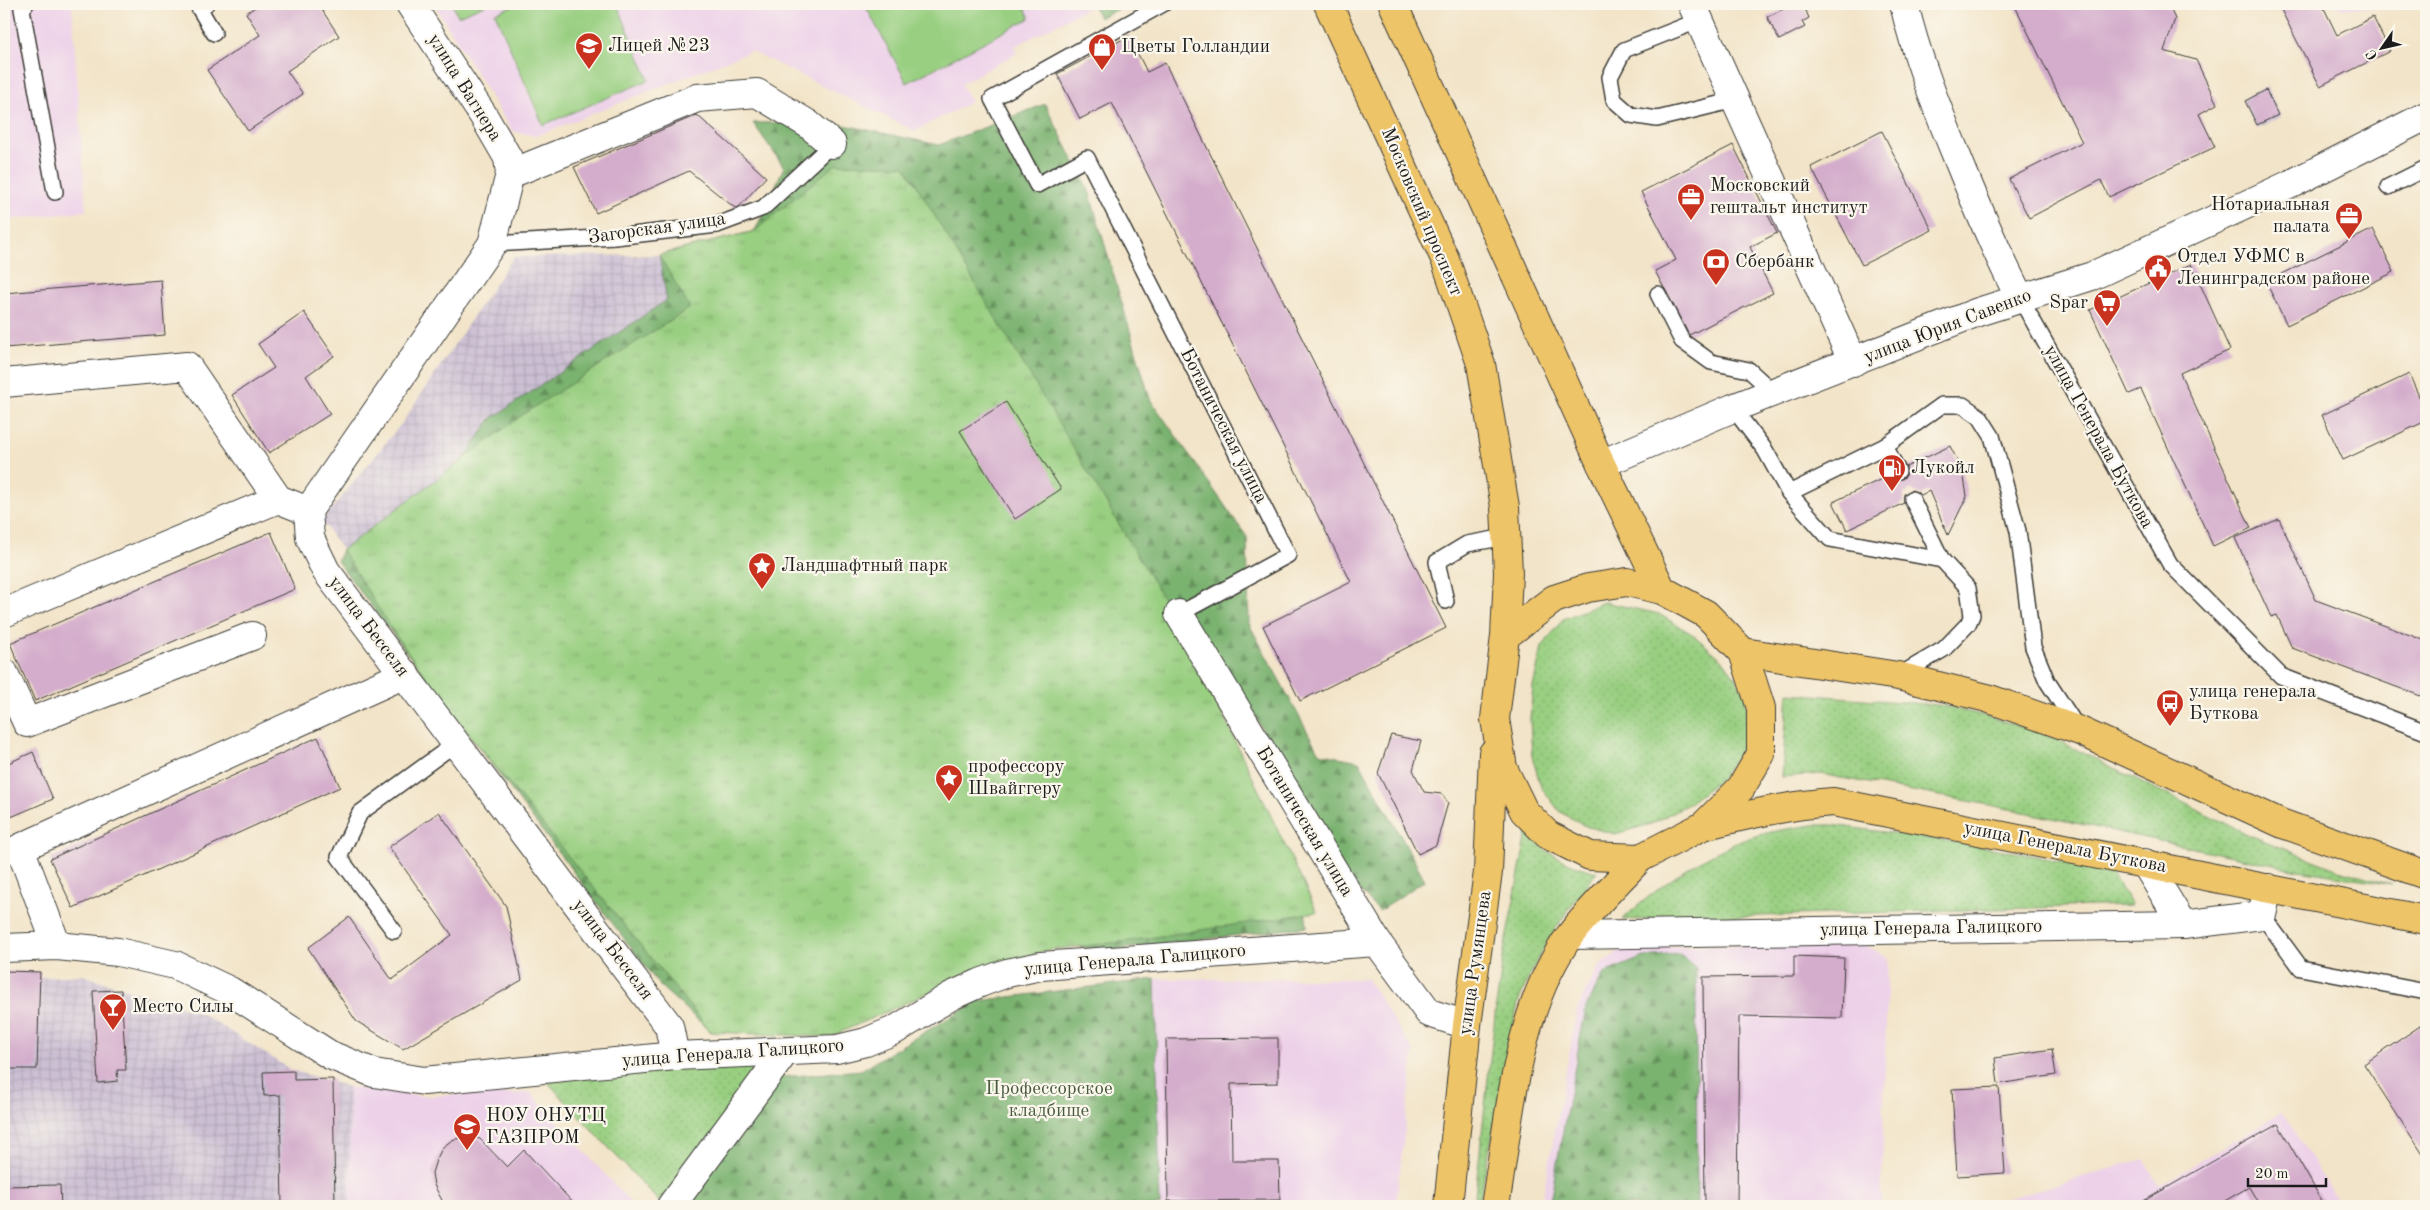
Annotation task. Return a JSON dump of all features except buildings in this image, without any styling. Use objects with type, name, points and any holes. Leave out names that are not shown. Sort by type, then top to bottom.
[{"type":"main road","name":"Московский проспект","points":[[1328,4],[1445,259],[1481,364],[1505,507],[1508,573],[1506,636],[1495,719],[1503,768],[1524,810],[1548,835],[1590,856],[1640,858],[1704,826],[1741,788],[1761,754],[1761,708],[1744,652],[1706,614],[1662,590],[1627,582],[1588,588],[1554,599],[1506,636]]},
{"type":"main road","points":[[1393,4],[1601,464],[1662,590]]},
{"type":"main road","points":[[1744,652],[1898,676],[1987,698],[2080,731],[2283,824],[2426,875]]},
{"type":"main road","name":"улица Румянцева","points":[[1448,1206],[1467,1025],[1488,872],[1495,719]]},
{"type":"main road","name":"улица Генерала Буткова","points":[[1704,826],[1751,814],[1808,804],[1833,802],[2426,920]]},
{"type":"main road","points":[[1495,1206],[1522,1047],[1544,981],[1571,934],[1640,858]]},
{"type":"street","name":"улица Вагнера","points":[[410,4],[483,115],[508,158],[510,174]]},
{"type":"street","points":[[1904,4],[1914,45],[1942,122],[1991,243],[2020,298]]},
{"type":"street","points":[[1696,12],[1853,362]]},
{"type":"street","name":"Загорская улица","points":[[510,174],[697,98],[757,93],[808,124],[832,144]]},
{"type":"street","name":"улица Юрия Савенко","points":[[1601,464],[1733,408],[1978,312],[2107,269],[2345,158],[2426,116]]},
{"type":"street","points":[[4,383],[186,366],[278,499],[308,511],[492,244],[510,174]]},
{"type":"street","points":[[4,614],[278,499]]},
{"type":"street","name":"улица Бесселя","points":[[308,511],[310,538],[326,571],[669,1026],[675,1056]]},
{"type":"street","name":"Ботаническая улица","points":[[1179,614],[1376,942]]},
{"type":"street","points":[[4,672],[27,723],[252,636]]},
{"type":"street","points":[[57,946],[20,848],[405,674]]},
{"type":"street","points":[[2145,863],[2183,925]]},
{"type":"street","points":[[2262,915],[2268,888]]},
{"type":"street","name":"улица Генерала Галицкого","points":[[1571,934],[2183,925],[2262,915]]},
{"type":"street","points":[[1376,942],[1429,1013],[1467,1025]]},
{"type":"street","name":"улица Генерала Галицкого","points":[[4,948],[57,946],[118,952],[175,965],[230,991],[330,1055],[374,1073],[424,1081],[675,1056],[784,1053],[837,1049],[866,1042],[894,1030],[951,996],[980,982],[1007,973],[1041,966],[1376,942]]},
{"type":"street","points":[[671,1206],[784,1053]]},
{"type":"lane","points":[[26,4],[22,9],[55,192]]},
{"type":"lane","points":[[206,4],[199,8],[214,33]]},
{"type":"lane","name":"Ботаническая улица","points":[[1163,4],[992,99],[1037,185],[1087,158],[1288,555],[1179,614]]},
{"type":"lane","points":[[1696,12],[1624,50],[1610,77],[1614,100],[1632,115],[1657,119],[1735,100]]},
{"type":"lane","name":"Загорская улица","points":[[492,244],[615,237],[717,225],[763,208],[832,144]]},
{"type":"lane","points":[[2388,187],[2426,168]]},
{"type":"lane","points":[[1658,294],[1682,341],[1711,362],[1749,370],[1774,393]]},
{"type":"lane","name":"улица Генерала Буткова","points":[[2020,298],[2170,564],[2281,676],[2426,732]]},
{"type":"lane","points":[[1789,493],[1885,446],[1942,405],[1963,405],[1980,417],[1992,436],[2018,531],[2033,647],[2047,681],[2080,731]]},
{"type":"lane","points":[[1733,408],[1765,450],[1789,493],[1830,539],[1942,560]]},
{"type":"lane","points":[[1885,446],[1898,471]]},
{"type":"lane","points":[[1898,676],[1944,649],[1968,624],[1972,615],[1968,588],[1942,560],[1912,499]]},
{"type":"lane","points":[[1446,601],[1437,562],[1467,544],[1506,537]]},
{"type":"lane","points":[[394,931],[340,857],[360,813],[456,743]]},
{"type":"lane","points":[[2262,915],[2301,968],[2426,992]]},
{"type":"shaded area","points":[[4,4],[72,4],[86,211],[4,220]]},
{"type":"shaded area","name":"Лицей №23","points":[[434,4],[878,4],[867,10],[1030,18],[1023,4],[1095,4],[1014,47],[1017,53],[961,84],[971,102],[915,131],[751,51],[536,136],[512,131]]},
{"type":"shaded area","points":[[2329,4],[2426,4],[2426,8],[2345,8]]},
{"type":"shaded area","points":[[2267,87],[2281,117],[2257,129],[2242,100]]},
{"type":"shaded area","points":[[659,255],[690,308],[462,462],[342,550],[322,521],[402,423],[513,257]]},
{"type":"shaded area","points":[[1864,944],[1888,958],[1881,1206],[1541,1206],[1578,1007],[1599,966],[1624,947]]},
{"type":"shaded area","points":[[82,975],[201,1013],[291,1070],[349,1087],[350,1206],[4,1206],[4,980]]},
{"type":"shaded area","points":[[1155,979],[1367,979],[1414,1052],[1396,1202],[1362,1206],[1160,1206]],"holes":[[[1278,1038],[1278,1083],[1231,1084],[1232,1161],[1279,1161],[1280,1200],[1169,1201],[1166,1039]]]},
{"type":"shaded area","name":"НОУ ОНУТЦ ГАЗПРОМ","points":[[349,1087],[419,1096],[531,1093],[634,1206],[350,1206]]},
{"type":"shaded area","points":[[2282,1112],[2341,1206],[1981,1206],[2144,1159],[2159,1186]]},
{"type":"green space","points":[[452,4],[487,4],[458,16]]},
{"type":"green space","points":[[517,4],[617,4],[649,80],[543,125],[495,13]]},
{"type":"green space","points":[[878,4],[1023,4],[1030,18],[907,83],[867,9]]},
{"type":"green space","points":[[1093,4],[1129,4],[1099,18]]},
{"type":"green space","name":"Ландшафтный парк","points":[[1045,104],[1089,191],[1150,399],[1247,537],[1249,624],[1319,753],[1359,761],[1425,880],[1379,911],[1334,863],[1245,697],[1170,596],[1150,606],[1304,901],[1307,927],[1103,951],[1029,938],[719,1023],[711,1032],[660,986],[337,561],[342,550],[462,462],[491,419],[667,300],[659,255],[755,231],[784,167],[753,123],[830,122],[939,145]]},
{"type":"green space","name":"Ландшафтный парк","points":[[836,164],[905,166],[1182,630],[1317,912],[1129,941],[1048,950],[974,972],[830,1037],[711,1032],[461,724],[396,636],[342,550],[525,413],[690,308],[659,255],[755,231]]},
{"type":"green space","points":[[1604,602],[1659,614],[1692,634],[1725,662],[1746,695],[1748,739],[1722,778],[1688,804],[1651,824],[1615,834],[1588,827],[1560,812],[1541,787],[1532,756],[1530,718],[1533,686],[1542,647],[1563,619]]},
{"type":"green space","points":[[1788,693],[1938,705],[1994,718],[2049,736],[2247,834],[2336,869],[2392,885],[2293,869],[1995,806],[1820,774],[1782,777]]},
{"type":"green space","points":[[1813,825],[1832,825],[1938,840],[2008,851],[2077,865],[2112,874],[2132,905],[1622,920],[1667,883],[1717,852],[1752,837]]},
{"type":"green space","points":[[1527,833],[1559,858],[1597,872],[1552,934],[1525,985],[1518,1003],[1480,1198],[1475,1196],[1496,1006],[1505,945]]},
{"type":"green space","points":[[1680,954],[1696,968],[1697,1206],[1549,1206],[1586,1007],[1604,973],[1644,957]]},
{"type":"green space","name":"Профессорское кладбище","points":[[1155,979],[1160,1206],[684,1206],[771,1078],[861,1070],[977,1001]]},
{"type":"green space","points":[[765,1064],[661,1204],[541,1075]]},
{"type":"place","name":"Лицей №23","points":[[589,70]]},
{"type":"place","name":"Цветы Голландии","points":[[1102,71]]},
{"type":"place","name":"Московский гештальт институт","points":[[1691,221]]},
{"type":"place","name":"Нотариальная палата","points":[[2349,240]]},
{"type":"place","name":"Сбербанк","points":[[1716,286]]},
{"type":"place","name":"Отдел УФМС в Ленинградском районе","points":[[2158,292]]},
{"type":"place","name":"Spar","points":[[2107,327]]},
{"type":"place","name":"Лукойл","points":[[1892,492]]},
{"type":"place","name":"Ландшафтный парк","points":[[762,590]]},
{"type":"place","name":"улица генерала Буткова","points":[[2170,727]]},
{"type":"place","name":"профессору Швайггеру","points":[[949,802]]},
{"type":"place","name":"Место Силы","points":[[113,1031]]},
{"type":"place","name":"НОУ ОНУТЦ ГАЗПРОМ","points":[[467,1151]]}]
